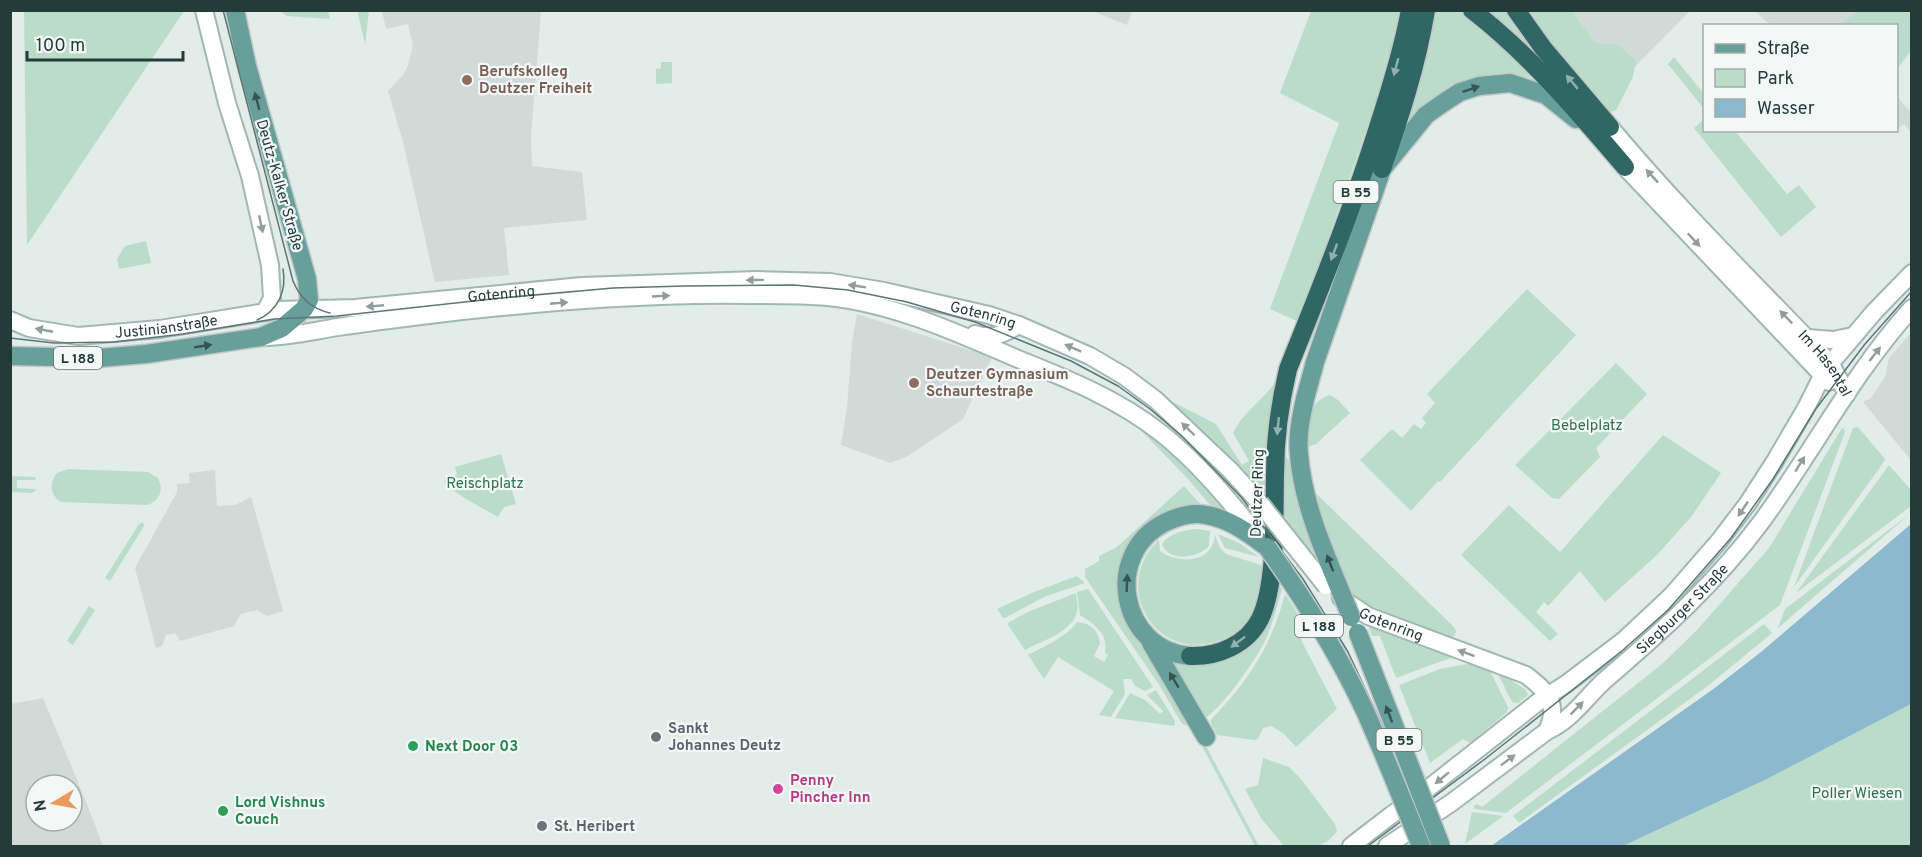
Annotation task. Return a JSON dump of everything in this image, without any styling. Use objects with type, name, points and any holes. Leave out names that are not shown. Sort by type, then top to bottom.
[{"type":"highway","name":"Deutzer Ring","points":[[1190,657],[1217,654],[1240,641],[1259,621],[1267,602],[1273,532],[1277,428],[1288,369],[1369,156],[1395,74],[1410,10]]},
{"type":"highway","name":"B 55","points":[[1382,169],[1409,83],[1426,10]]},
{"type":"highway","name":"B 55","points":[[1472,10],[1553,86],[1625,167]]},
{"type":"highway","points":[[1516,10],[1544,48],[1610,127]]},
{"type":"main road","name":"Deutz-Kalker Straße","points":[[204,10],[227,103],[250,176],[272,273],[272,298],[265,312]]},
{"type":"main road","name":"Deutz-Kalker Straße","points":[[235,11],[247,66],[307,279],[309,300],[298,311]]},
{"type":"main road","name":"B 55","points":[[1441,846],[1311,513],[1301,472],[1299,435],[1305,399],[1315,362],[1382,169],[1426,115],[1460,92],[1495,83],[1510,83],[1546,95],[1590,131],[1625,167]]},
{"type":"main road","name":"Im Hasental","points":[[1610,127],[1690,217],[1807,338],[1847,393]]},
{"type":"main road","name":"Im Hasental","points":[[1625,167],[1826,367]]},
{"type":"main road","points":[[272,273],[282,296],[320,330]]},
{"type":"main road","name":"Siegburger Straße","points":[[1351,846],[1430,787],[1545,691],[1566,684],[1624,639],[1672,595],[1734,522],[1806,408],[1826,367],[1911,273]]},
{"type":"main road","name":"Gotenring","points":[[323,308],[355,308],[595,285],[778,280],[830,282],[884,291],[989,315],[1019,325],[1090,356],[1125,376],[1156,400],[1230,470],[1260,503],[1326,586],[1349,605],[1368,616],[1526,675],[1545,691]]},
{"type":"main road","name":"Gotenring","points":[[320,330],[466,311],[625,298],[730,294],[818,297],[866,303],[887,308],[960,334],[1071,380],[1125,409],[1171,441],[1212,483],[1267,547]]},
{"type":"main road","name":"Justinianstraße","points":[[10,320],[29,327],[78,336],[160,329],[265,312],[323,308]]},
{"type":"main road","name":"Siegburger Straße","points":[[1387,846],[1451,803],[1547,730],[1554,728],[1567,718],[1677,618],[1761,523],[1861,372],[1911,308]]},
{"type":"main road","points":[[261,337],[282,328],[298,311]]},
{"type":"main road","points":[[989,315],[998,327],[998,332],[993,338]]},
{"type":"main road","points":[[960,334],[974,333],[993,338],[1019,325]]},
{"type":"main road","name":"Justinianstraße","points":[[10,356],[99,358],[146,354],[261,337],[286,337],[320,330]]},
{"type":"main road","points":[[1807,338],[1833,340],[1853,336]]},
{"type":"main road","name":"Deutzer Ring","points":[[1190,657],[1181,656],[1166,649],[1147,636],[1138,625],[1127,598],[1126,585],[1128,568],[1134,551],[1154,528],[1190,514],[1204,514],[1221,519],[1251,535],[1267,547]]},
{"type":"main road","name":"L 188","points":[[1267,547],[1300,594],[1364,710]]},
{"type":"main road","points":[[1147,636],[1206,737]]},
{"type":"main road","points":[[1545,691],[1553,711],[1547,730]]},
{"type":"main road","name":"B 55","points":[[1364,710],[1421,846]]},
{"type":"shaded area","points":[[382,11],[541,11],[531,138],[532,166],[582,172],[587,220],[504,228],[509,275],[435,282],[403,142],[388,91],[403,75],[413,45],[408,24],[386,29]]},
{"type":"shaded area","points":[[1092,11],[1132,11],[1127,25]]},
{"type":"shaded area","points":[[1565,11],[1690,11],[1621,81]]},
{"type":"shaded area","points":[[1755,11],[1858,11],[1842,24],[1769,24]]},
{"type":"shaded area","points":[[1898,97],[1911,113],[1911,132],[1904,124],[1898,128]]},
{"type":"shaded area","name":"Deutzer Gymnasium Schaurtestraße","points":[[857,314],[992,357],[963,419],[906,457],[890,463],[841,445]]},
{"type":"shaded area","points":[[1911,333],[1911,460],[1863,402],[1871,398],[1885,377],[1889,358]]},
{"type":"shaded area","points":[[215,470],[217,506],[235,505],[251,497],[283,611],[267,616],[257,610],[241,614],[234,626],[180,641],[175,633],[166,635],[162,646],[156,648],[135,568],[177,492],[177,484],[190,483],[189,473]]},
{"type":"shaded area","points":[[43,698],[74,773],[24,773],[24,833],[84,833],[84,797],[103,846],[11,846],[11,704]]},
{"type":"green space","points":[[1858,10],[1911,11],[1911,51],[1898,68],[1898,24],[1841,24]]},
{"type":"green space","points":[[24,11],[184,11],[27,245]]},
{"type":"green space","points":[[280,11],[328,11],[330,19],[287,16]]},
{"type":"green space","points":[[357,11],[369,11],[365,44],[358,14]]},
{"type":"green space","points":[[1311,11],[1399,11],[1397,28],[1382,85],[1299,322],[1270,309],[1339,123],[1280,93]]},
{"type":"green space","points":[[1433,11],[1461,11],[1538,79],[1503,73],[1476,77],[1450,86],[1426,103],[1403,127]]},
{"type":"green space","points":[[1482,11],[1511,11],[1577,96]]},
{"type":"green space","points":[[1526,11],[1572,11],[1595,43],[1618,45],[1636,61],[1633,77],[1616,110],[1610,112],[1603,110]]},
{"type":"green space","points":[[1674,57],[1703,93],[1703,108],[1668,64]]},
{"type":"green space","points":[[661,62],[672,62],[672,83],[656,84],[656,69],[661,68]]},
{"type":"green space","points":[[1703,120],[1703,132],[1736,132],[1787,194],[1799,185],[1816,207],[1781,237],[1694,128]]},
{"type":"green space","points":[[146,241],[151,263],[119,269],[117,259],[125,246]]},
{"type":"green space","points":[[1527,289],[1576,335],[1411,511],[1360,460],[1392,429],[1402,438],[1414,424],[1421,429],[1426,423],[1422,418],[1435,403],[1427,394]]},
{"type":"green space","name":"Bebelplatz","points":[[1616,363],[1647,394],[1596,448],[1600,457],[1559,499],[1552,498],[1515,465]]},
{"type":"green space","points":[[1279,376],[1267,443],[1266,482],[1263,497],[1203,432],[1168,402],[1169,400],[1216,424],[1242,465],[1249,461],[1233,433],[1237,425]]},
{"type":"green space","points":[[1330,395],[1350,413],[1316,444],[1307,447],[1308,423],[1312,409],[1322,398]]},
{"type":"green space","points":[[1133,422],[1173,452],[1231,512],[1221,513],[1220,508],[1211,506]]},
{"type":"green space","points":[[1858,427],[1885,459],[1794,587],[1853,428]]},
{"type":"green space","points":[[1842,428],[1845,432],[1780,605],[1506,813],[1475,809],[1473,806],[1477,804],[1482,807],[1662,664],[1697,630],[1769,548]]},
{"type":"green space","points":[[1663,435],[1721,473],[1691,517],[1657,555],[1605,602],[1580,571],[1548,606],[1544,602],[1536,612],[1558,634],[1550,641],[1461,555],[1509,505],[1560,552]]},
{"type":"green space","points":[[1281,449],[1300,478],[1454,627],[1455,636],[1444,639],[1397,621],[1353,599],[1324,572],[1279,516]]},
{"type":"green space","name":"Reischplatz","points":[[501,454],[516,504],[504,507],[498,517],[445,485],[445,478],[457,475],[455,467]]},
{"type":"green space","points":[[1889,465],[1911,490],[1911,506],[1796,593]]},
{"type":"green space","points":[[68,469],[148,472],[158,478],[161,491],[155,501],[147,505],[61,502],[55,496],[52,485],[57,473]]},
{"type":"green space","points":[[11,476],[35,477],[36,480],[17,480],[17,488],[36,489],[35,491],[32,493],[11,492]]},
{"type":"green space","points":[[1184,486],[1201,505],[1186,506],[1120,574],[1190,726],[1182,724],[1158,683],[1085,577],[1085,569],[1099,561],[1099,556],[1117,547]]},
{"type":"green space","points":[[1911,513],[1778,628],[1785,609]]},
{"type":"green space","points":[[143,522],[144,526],[110,581],[105,578],[139,524]]},
{"type":"green space","points":[[1197,529],[1210,531],[1209,546],[1191,556],[1171,554],[1162,544],[1182,531]]},
{"type":"green space","points":[[1218,534],[1239,543],[1259,557],[1225,548]]},
{"type":"green space","points":[[1215,535],[1220,548],[1226,554],[1261,565],[1263,568],[1255,608],[1243,627],[1224,639],[1195,645],[1175,641],[1159,631],[1146,616],[1140,598],[1139,578],[1145,558],[1159,540],[1160,551],[1171,557],[1193,559],[1200,557],[1210,549]]},
{"type":"green space","points":[[1077,576],[1085,583],[1044,597],[1005,618],[997,609],[1034,592]]},
{"type":"green space","points":[[1276,580],[1282,589],[1264,643],[1231,692],[1205,718],[1170,660],[1229,657]]},
{"type":"green space","points":[[1088,589],[1153,687],[1145,691],[1135,686],[1131,679],[1123,679],[1125,694],[1111,717],[1099,715],[1114,691],[1058,657],[1044,679],[1028,655],[1061,637],[1077,622],[1086,624],[1096,631],[1100,643],[1094,656],[1104,662],[1108,655],[1105,653],[1103,635],[1080,615],[1077,592]]},
{"type":"green space","points":[[1076,593],[1078,610],[1069,625],[1056,635],[1025,650],[1008,625],[1009,622]]},
{"type":"green space","points":[[1285,594],[1302,620],[1300,635],[1302,642],[1337,709],[1296,747],[1283,733],[1271,726],[1263,728],[1258,739],[1254,740],[1217,735],[1210,721],[1239,688],[1256,663],[1276,624]]},
{"type":"green space","points":[[89,606],[95,610],[73,645],[67,641]]},
{"type":"green space","points":[[1367,622],[1458,656],[1396,678],[1380,636],[1372,636]]},
{"type":"green space","points":[[1764,624],[1772,633],[1709,685],[1519,823],[1513,816]]},
{"type":"green space","points":[[1473,663],[1489,669],[1508,707],[1507,712],[1470,743],[1463,739],[1430,763],[1399,685],[1440,669]]},
{"type":"green space","points":[[1500,672],[1514,677],[1512,681],[1525,689],[1528,695],[1518,703],[1512,702],[1498,674]]},
{"type":"green space","points":[[1156,690],[1175,721],[1174,726],[1115,718],[1130,693],[1145,700],[1160,714],[1163,711],[1147,695]]},
{"type":"green space","name":"Poller Wiesen","points":[[1911,704],[1911,846],[1623,846],[1767,779]]},
{"type":"green space","points":[[1205,744],[1259,846],[1255,846],[1202,746]]},
{"type":"green space","points":[[1263,758],[1289,767],[1335,824],[1337,831],[1326,842],[1314,847],[1284,846],[1261,818],[1245,789],[1258,785]]},
{"type":"green space","points":[[1472,812],[1503,816],[1465,844]]},
{"type":"water","points":[[1911,524],[1911,704],[1767,779],[1623,846],[1491,846],[1712,690],[1761,652]]},
{"type":"tram line","points":[[223,10],[293,281],[307,302],[330,313]]},
{"type":"tram line","points":[[257,320],[276,306],[284,285],[283,269]]},
{"type":"tram line","points":[[10,338],[54,343],[114,342],[183,334],[274,319],[337,316],[613,288],[685,286],[794,285],[848,290],[907,302],[975,322],[1071,361],[1118,386],[1182,436],[1241,497],[1303,579],[1348,652],[1386,733],[1432,846]]},
{"type":"tram line","points":[[1368,846],[1485,759],[1623,650],[1668,610],[1731,538],[1773,479],[1815,410],[1865,344],[1912,291]]},
{"type":"place","name":"Berufskolleg Deutzer Freiheit","points":[[467,80]]},
{"type":"place","name":"Deutzer Gymnasium Schaurtestraße","points":[[914,383]]},
{"type":"place","name":"Sankt Johannes Deutz","points":[[656,737]]},
{"type":"place","name":"Next Door 03","points":[[413,746]]},
{"type":"place","name":"Penny Pincher Inn","points":[[778,789]]},
{"type":"place","name":"Lord Vishnus Couch","points":[[223,811]]},
{"type":"place","name":"St. Heribert","points":[[542,826]]}]
